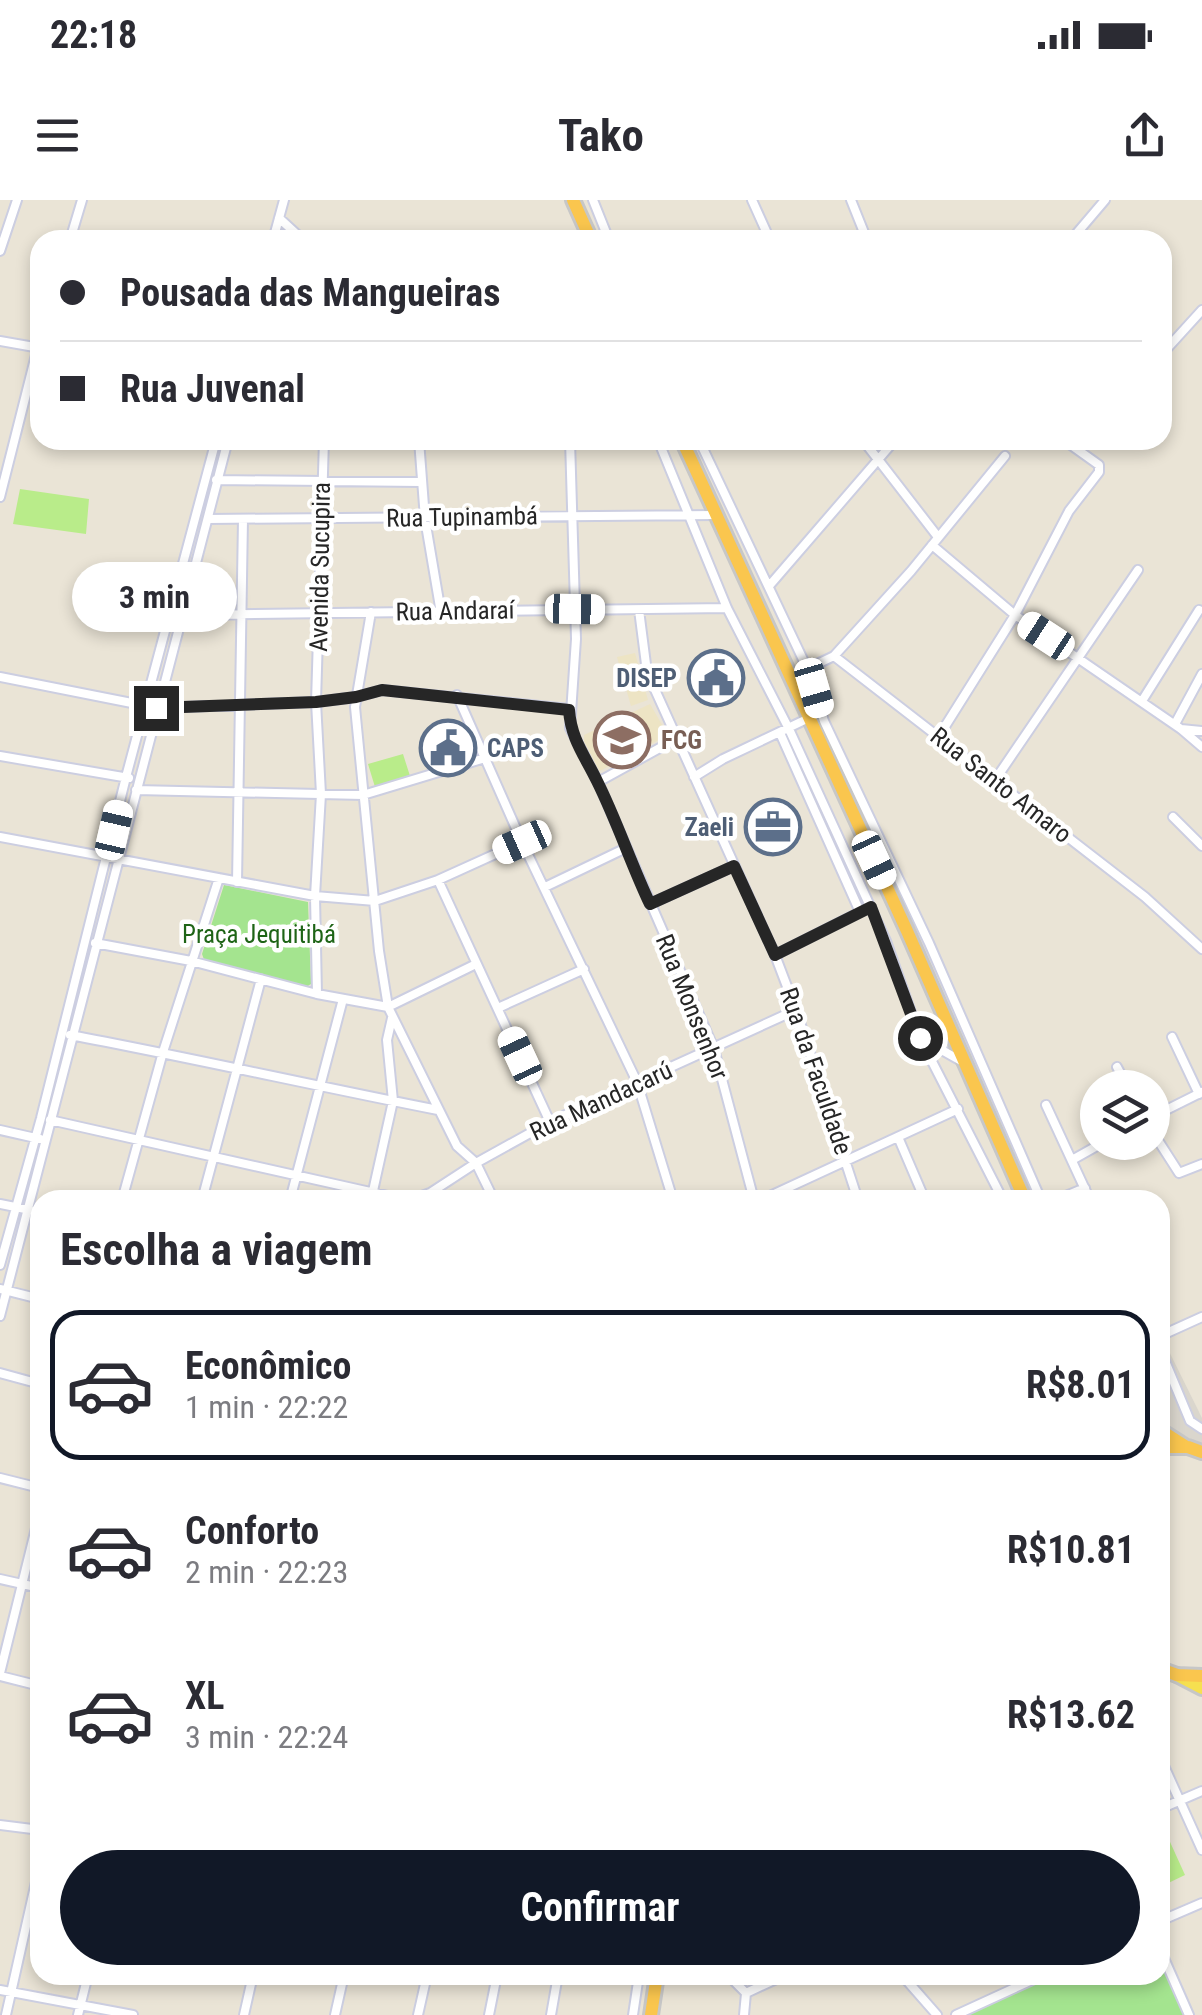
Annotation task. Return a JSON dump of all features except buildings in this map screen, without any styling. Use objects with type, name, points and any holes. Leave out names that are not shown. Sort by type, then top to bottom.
[{"type":"highway","points":[[573,200],[586,230]]},
{"type":"highway","points":[[687,450],[907,932],[1020,1190]]},
{"type":"highway","points":[[1170,1436],[1202,1452]]},
{"type":"highway","points":[[1170,1447],[1188,1447]]},
{"type":"highway","points":[[1170,1673],[1202,1676]]},
{"type":"highway","points":[[651,2015],[655,1985]]},
{"type":"main road","points":[[1177,1675],[1202,1688]]},
{"type":"street","points":[[0,251],[17,200]]},
{"type":"street","points":[[73,230],[82,200]]},
{"type":"street","points":[[276,230],[284,200]]},
{"type":"street","points":[[593,200],[605,230]]},
{"type":"street","points":[[752,200],[766,230]]},
{"type":"street","points":[[851,200],[863,230]]},
{"type":"street","points":[[1079,230],[1105,200]]},
{"type":"street","points":[[279,218],[293,230]]},
{"type":"street","points":[[1172,343],[1202,310]]},
{"type":"street","points":[[0,341],[30,344]]},
{"type":"street","points":[[0,498],[30,380]]},
{"type":"street","points":[[0,1316],[21,1208],[67,1035],[126,778],[214,450]]},
{"type":"street","points":[[67,1035],[96,943],[226,450]]},
{"type":"street","name":"Avenida Sucupira","points":[[317,994],[314,896],[321,794],[316,702],[323,450]]},
{"type":"street","points":[[419,450],[424,519],[441,613]]},
{"type":"street","points":[[0,677],[156,708],[316,702],[382,690],[457,695],[569,710],[575,609],[570,450]]},
{"type":"street","points":[[662,450],[727,608],[886,941],[920,1038],[999,1190]]},
{"type":"street","points":[[704,450],[808,668],[824,721],[929,942],[1038,1190]]},
{"type":"street","points":[[870,450],[938,536]]},
{"type":"street","points":[[769,586],[886,450]]},
{"type":"street","points":[[939,736],[1015,615],[1069,511],[1100,469],[1080,450]]},
{"type":"street","points":[[790,676],[834,656],[1005,456]]},
{"type":"street","points":[[207,478],[421,482]]},
{"type":"street","name":"Rua Tupinambá","points":[[208,519],[716,514]]},
{"type":"street","points":[[237,882],[242,519]]},
{"type":"street","points":[[932,545],[1015,615],[1178,726],[1202,747]]},
{"type":"street","points":[[995,780],[1138,570]]},
{"type":"street","name":"Rua Andaraí","points":[[183,615],[727,608]]},
{"type":"street","name":"Rua da Faculdade","points":[[640,610],[647,672],[775,955],[855,1190]]},
{"type":"street","points":[[1142,701],[1198,610]]},
{"type":"street","points":[[370,612],[356,697],[363,795],[388,1007],[457,1146],[476,1163],[489,1190]]},
{"type":"street","points":[[167,628],[178,630]]},
{"type":"street","name":"Rua Santo Amaro","points":[[834,656],[1145,897],[1202,949]]},
{"type":"street","points":[[1178,726],[1202,674]]},
{"type":"street","points":[[457,695],[522,842],[637,1082],[670,1190]]},
{"type":"street","name":"Rua Monsenhor","points":[[569,710],[576,744],[598,782],[714,1048],[755,1190]]},
{"type":"street","points":[[694,777],[809,718]]},
{"type":"street","points":[[1178,726],[1202,731]]},
{"type":"street","points":[[785,731],[860,912]]},
{"type":"street","points":[[598,782],[676,739]]},
{"type":"street","points":[[0,756],[138,780]]},
{"type":"street","points":[[136,790],[363,795],[485,758]]},
{"type":"street","points":[[1173,816],[1202,846]]},
{"type":"street","points":[[0,836],[314,896],[375,900],[438,880],[522,842]]},
{"type":"street","points":[[545,887],[624,849]]},
{"type":"street","points":[[650,904],[734,866]]},
{"type":"street","points":[[125,1190],[163,1052],[219,878]]},
{"type":"street","points":[[438,880],[550,1122]]},
{"type":"street","points":[[775,955],[871,907]]},
{"type":"street","points":[[886,941],[907,932]]},
{"type":"street","points":[[96,943],[388,1007],[476,964]]},
{"type":"street","points":[[498,1008],[584,969]]},
{"type":"street","points":[[205,1190],[262,979]]},
{"type":"street","points":[[293,1190],[343,1000]]},
{"type":"street","name":"Rua Mandacarú","points":[[441,1190],[476,1163],[550,1122],[796,1010]]},
{"type":"street","points":[[373,1190],[393,1101],[387,1040],[392,1018]]},
{"type":"street","points":[[67,1035],[236,1066],[320,1088],[438,1110]]},
{"type":"street","points":[[1170,1107],[1200,1093],[1172,1037]]},
{"type":"street","points":[[920,1038],[964,1062]]},
{"type":"street","points":[[1046,1106],[1084,1188],[1079,1190]]},
{"type":"street","points":[[780,1190],[958,1109]]},
{"type":"street","points":[[46,1119],[214,1155],[351,1190]]},
{"type":"street","points":[[0,1130],[40,1138]]},
{"type":"street","points":[[898,1137],[921,1190]]},
{"type":"street","points":[[1072,1160],[1080,1156]]},
{"type":"street","points":[[1170,1159],[1182,1174],[1202,1164]]},
{"type":"street","points":[[0,1204],[30,1210]]},
{"type":"street","points":[[0,1265],[21,1208]]},
{"type":"street","points":[[3,1290],[30,1297]]},
{"type":"street","points":[[1170,1331],[1202,1317]]},
{"type":"street","points":[[0,1372],[30,1381]]},
{"type":"street","points":[[1170,1374],[1190,1421],[1202,1430]]},
{"type":"street","points":[[0,1478],[30,1486]]},
{"type":"street","points":[[30,1552],[0,1674],[30,1683]]},
{"type":"street","points":[[0,1579],[30,1586]]},
{"type":"street","points":[[1170,1778],[1202,1850]]},
{"type":"street","points":[[1170,1804],[1202,1790]]},
{"type":"street","points":[[0,1825],[30,1829]]},
{"type":"street","points":[[1170,1916],[1202,1902]]},
{"type":"street","points":[[6,2015],[30,1908]]},
{"type":"street","points":[[1170,1973],[1188,2015]]},
{"type":"street","points":[[79,2010],[85,1985]]},
{"type":"street","points":[[244,2015],[252,1985]]},
{"type":"street","points":[[335,2015],[342,1985]]},
{"type":"street","points":[[418,2015],[425,1985]]},
{"type":"street","points":[[489,2015],[494,1985]]},
{"type":"street","points":[[551,2015],[556,1985]]},
{"type":"street","points":[[632,2015],[637,1985]]},
{"type":"street","points":[[739,1985],[746,1992]]},
{"type":"street","points":[[746,1992],[762,1985]]},
{"type":"street","points":[[910,1985],[936,2015]]},
{"type":"street","points":[[956,2015],[1020,1985]]},
{"type":"street","points":[[0,1990],[79,2010],[133,2015]]},
{"type":"street","points":[[744,2015],[746,1992]]},
{"type":"shaded area","points":[[635,653],[648,700],[631,706],[617,657]]},
{"type":"shaded area","name":"FCG","points":[[650,704],[668,735],[598,772],[584,744],[584,735]]},
{"type":"shaded area","points":[[1170,1353],[1202,1418],[1202,1445],[1170,1428]]},
{"type":"green space","points":[[20,489],[89,499],[86,534],[13,524]]},
{"type":"green space","points":[[403,754],[410,776],[375,787],[368,764]]},
{"type":"green space","name":"Praça Jequitibá","points":[[224,885],[308,902],[311,984],[306,987],[206,965],[202,954]]},
{"type":"green space","points":[[1170,1842],[1185,1875],[1170,1882]]},
{"type":"green space","points":[[1170,1984],[1184,2015],[965,2015],[1030,1985]]},
{"type":"place","name":"DISEP","points":[[716,678]]},
{"type":"place","name":"FCG","points":[[622,740]]},
{"type":"place","name":"CAPS","points":[[448,748]]},
{"type":"place","name":"Zaeli","points":[[773,827]]},
{"type":"route","points":[[156,708],[316,702],[382,690],[457,695],[569,710],[576,744],[598,782],[650,904],[734,866],[775,955],[871,907],[920,1038]]}]
